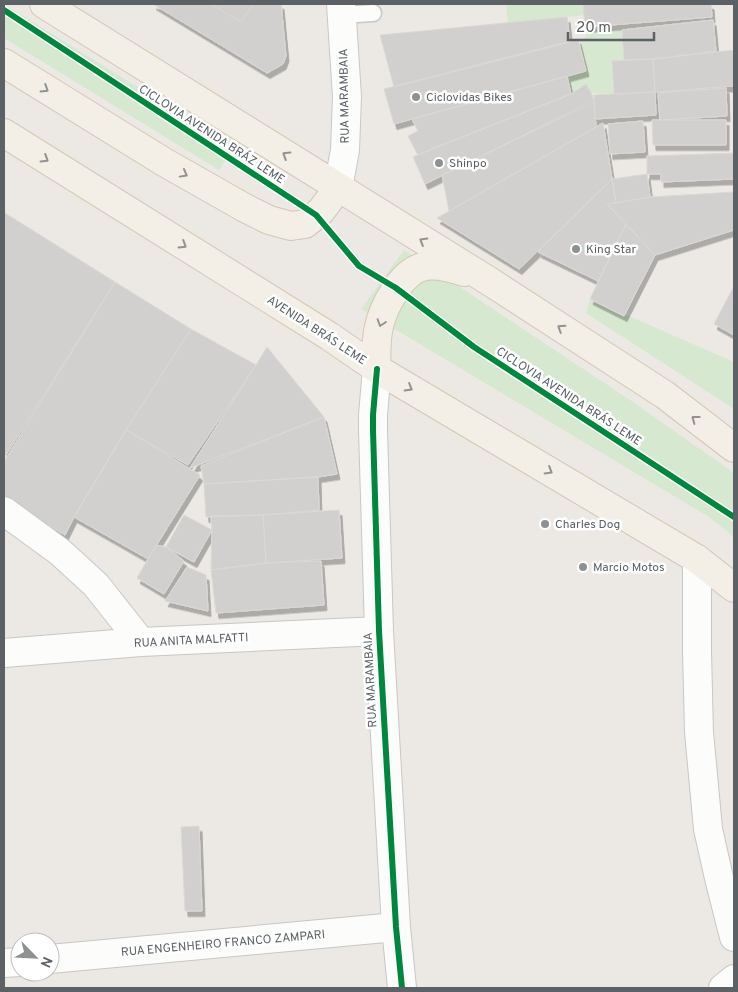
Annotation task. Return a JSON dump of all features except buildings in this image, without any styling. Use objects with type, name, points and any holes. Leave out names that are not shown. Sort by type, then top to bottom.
[{"type":"main road","points":[[44,4],[489,282],[665,395],[734,448]]},
{"type":"main road","points":[[4,63],[164,162],[270,220],[291,226],[305,224],[321,211],[338,188]]},
{"type":"main road","name":"AVENIDA BRÁS LEME","points":[[4,133],[329,336],[377,370],[697,559],[734,588]]},
{"type":"main road","points":[[377,370],[378,330],[396,288],[405,277],[414,270],[425,266],[437,266],[469,273],[489,282]]},
{"type":"street","name":"RUA MARAMBAIA","points":[[338,188],[345,150],[347,97],[342,10]]},
{"type":"street","name":"RUA MARAMBAIA","points":[[377,370],[373,430],[378,631],[396,927],[402,988]]},
{"type":"street","points":[[4,511],[60,552],[96,585],[142,642]]},
{"type":"street","points":[[697,559],[699,732],[708,830],[734,937]]},
{"type":"street","name":"RUA ANITA MALFATTI","points":[[4,653],[142,642],[378,631]]},
{"type":"street","name":"RUA ENGENHEIRO FRANCO ZAMPARI","points":[[60,958],[396,927]]},
{"type":"street","points":[[723,988],[734,979]]},
{"type":"lane","points":[[342,10],[373,13]]},
{"type":"green space","points":[[4,4],[234,147],[219,170],[4,38]]},
{"type":"green space","points":[[506,4],[583,4],[584,15],[508,25]]},
{"type":"green space","points":[[585,29],[622,30],[624,60],[612,62],[614,94],[590,93],[586,84],[571,94],[567,76],[586,71],[579,39],[586,37]]},
{"type":"green space","points":[[404,250],[630,400],[734,473],[734,537],[709,517],[361,309]]},
{"type":"green space","points":[[590,299],[734,362],[734,409],[586,313]]},
{"type":"cycle path","name":"CICLOVIA AVENIDA BRÁZ LEME","points":[[4,10],[316,215],[359,266],[396,288],[474,347],[734,517]]},
{"type":"cycle path","points":[[377,369],[373,430],[379,631],[396,927],[402,988]]},
{"type":"place","name":"Ciclovidas Bikes","points":[[416,97]]},
{"type":"place","name":"Shinpo","points":[[439,163]]},
{"type":"place","name":"King Star","points":[[576,249]]},
{"type":"place","name":"Charles Dog","points":[[545,524]]},
{"type":"place","name":"Marcio Motos","points":[[583,567]]}]
